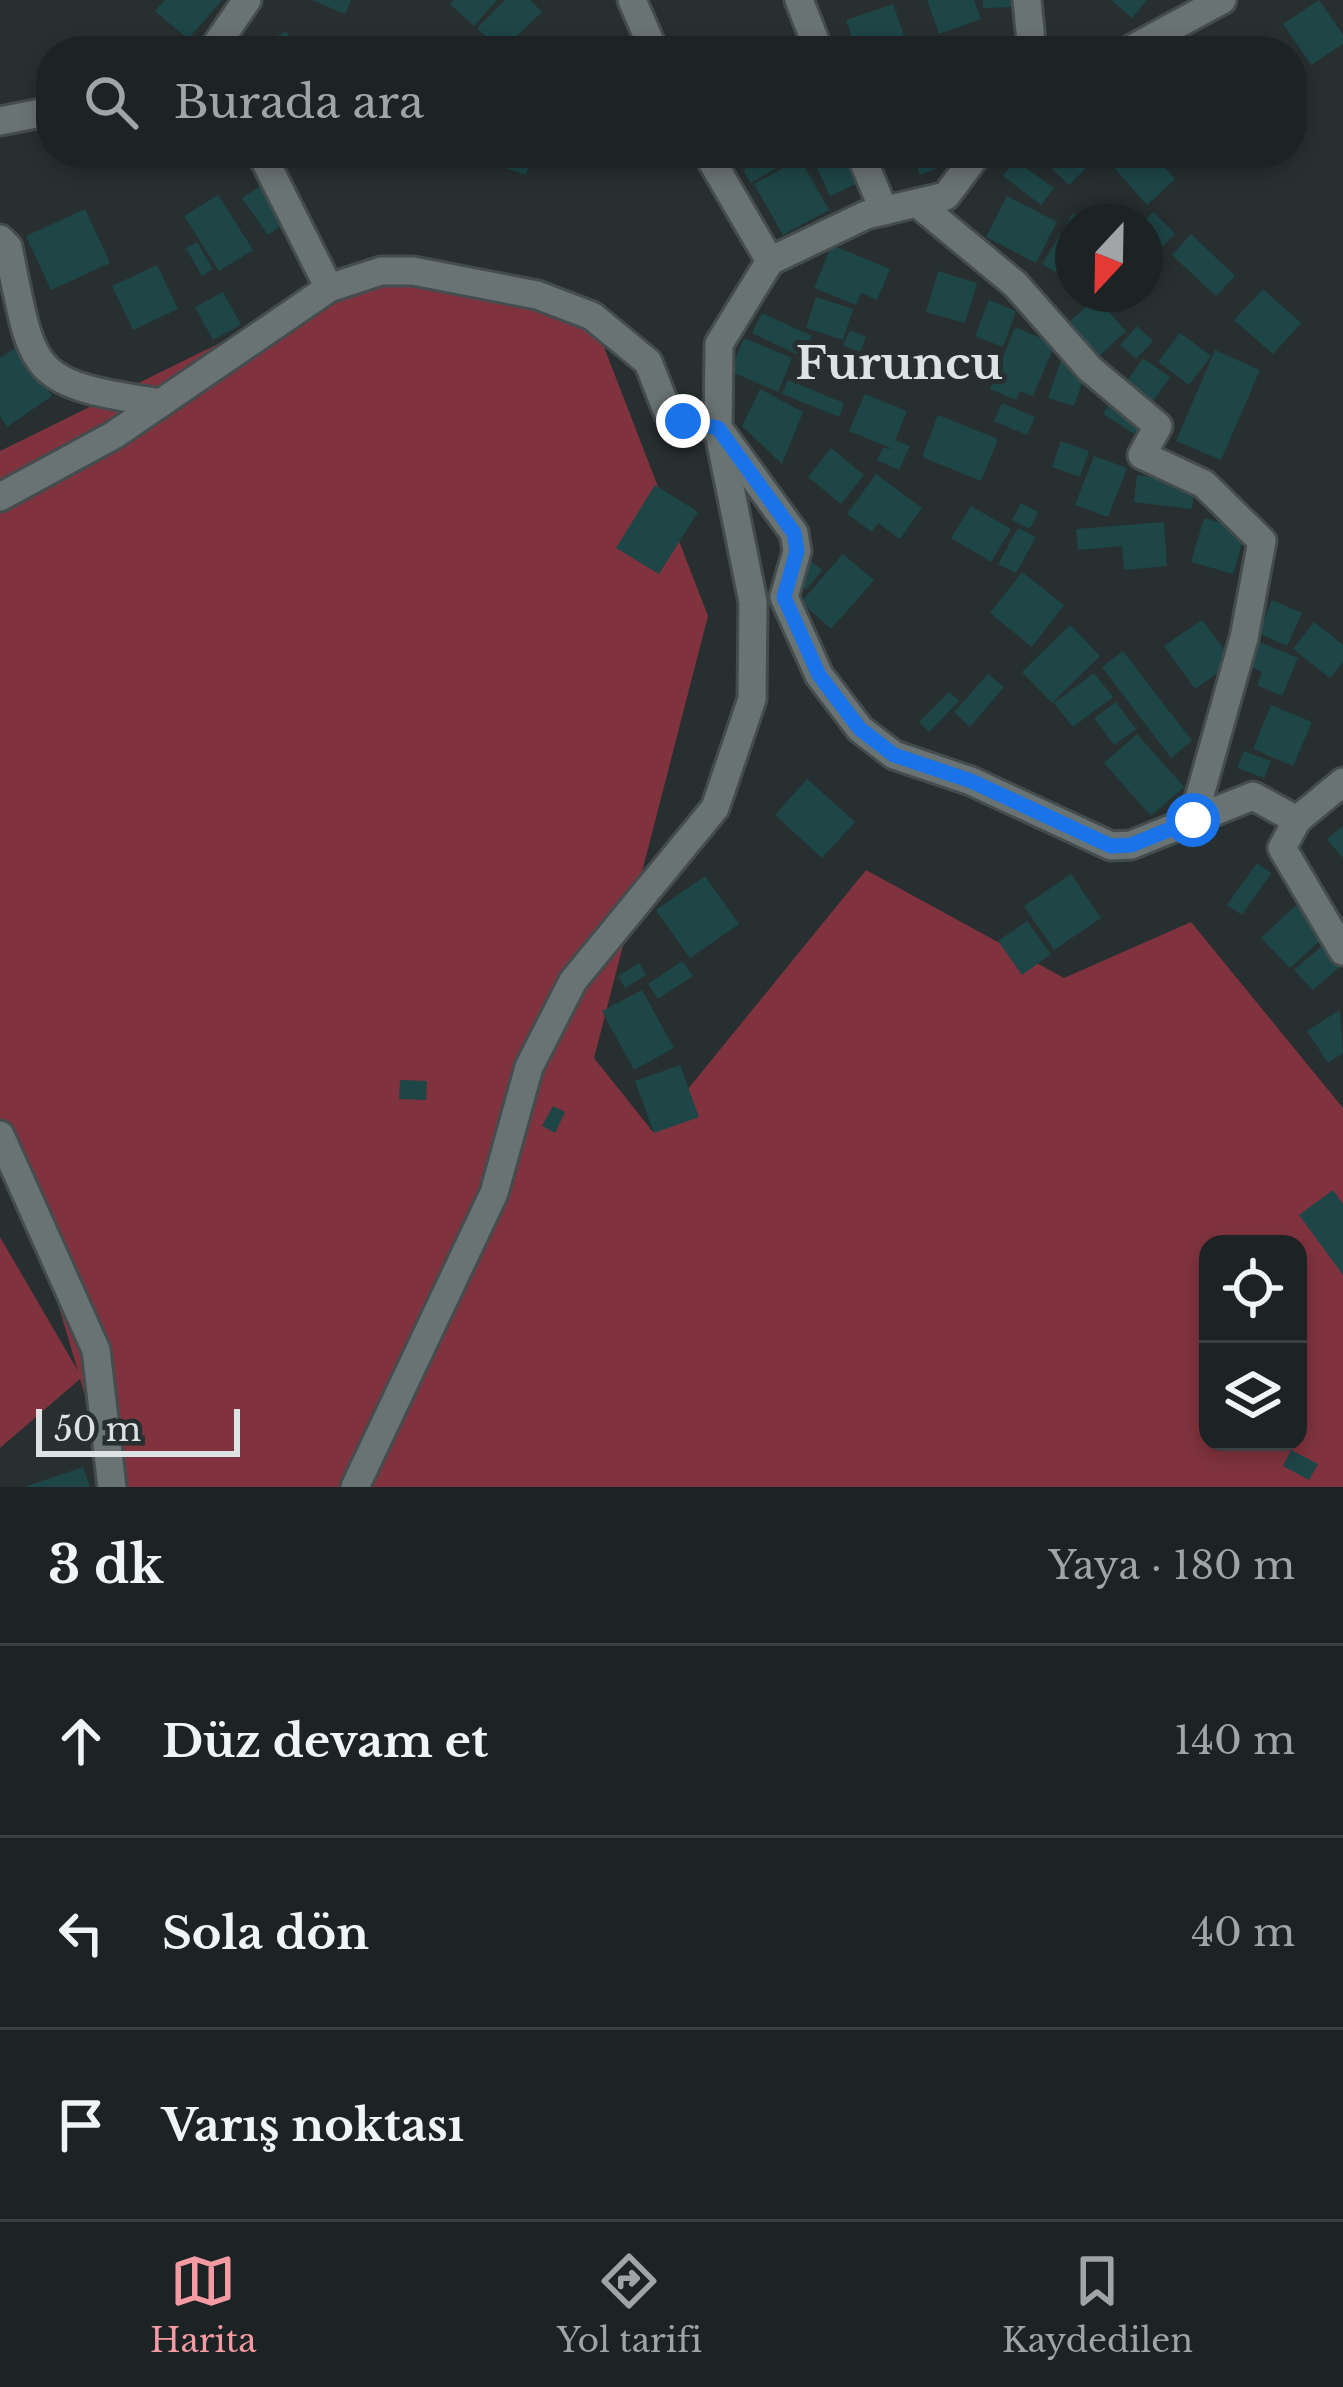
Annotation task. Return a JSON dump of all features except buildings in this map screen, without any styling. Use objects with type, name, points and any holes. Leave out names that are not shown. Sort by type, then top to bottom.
[{"type":"street","points":[[222,36],[247,0]]},
{"type":"street","points":[[632,0],[648,36]]},
{"type":"street","points":[[799,0],[814,36]]},
{"type":"street","points":[[1027,0],[1031,36]]},
{"type":"street","points":[[1156,36],[1222,0]]},
{"type":"street","points":[[0,121],[36,114]]},
{"type":"street","points":[[269,168],[329,288]]},
{"type":"street","points":[[715,168],[770,261]]},
{"type":"street","points":[[866,168],[884,211]]},
{"type":"street","points":[[355,1487],[494,1193],[529,1067],[573,981],[715,808],[745,721],[752,699],[753,602],[718,428],[719,344],[770,261],[866,215],[946,196],[967,168]]},
{"type":"street","points":[[917,202],[1015,284],[1090,369],[1158,426],[1142,455],[1204,484],[1262,542],[1244,638],[1193,820]]},
{"type":"street","points":[[0,239],[8,247],[11,321],[43,367],[59,380],[99,394],[160,404]]},
{"type":"street","points":[[0,497],[114,435],[329,288],[368,274],[413,272],[537,295],[592,316],[647,362],[668,412],[683,421],[718,428],[794,533],[797,551],[784,597],[819,675],[860,729],[894,755],[971,781],[1111,846],[1131,845],[1252,796],[1297,820]]},
{"type":"street","points":[[1343,782],[1297,820],[1282,848],[1343,951]]},
{"type":"street","points":[[0,1135],[96,1349],[112,1487]]},
{"type":"shaded area","points":[[356,276],[592,316],[708,616],[594,1058],[653,1132],[866,870],[1064,978],[1191,922],[1343,1108],[1343,1487],[113,1487],[80,1379],[0,1448],[0,1237],[78,1371],[22,1184],[0,1152],[0,451]]},
{"type":"district","name":"Furuncu","points":[[899,363]]},
{"type":"route","points":[[683,421],[718,428],[794,533],[797,551],[784,597],[819,675],[860,729],[894,755],[971,781],[1111,846],[1131,845],[1193,820]]}]
